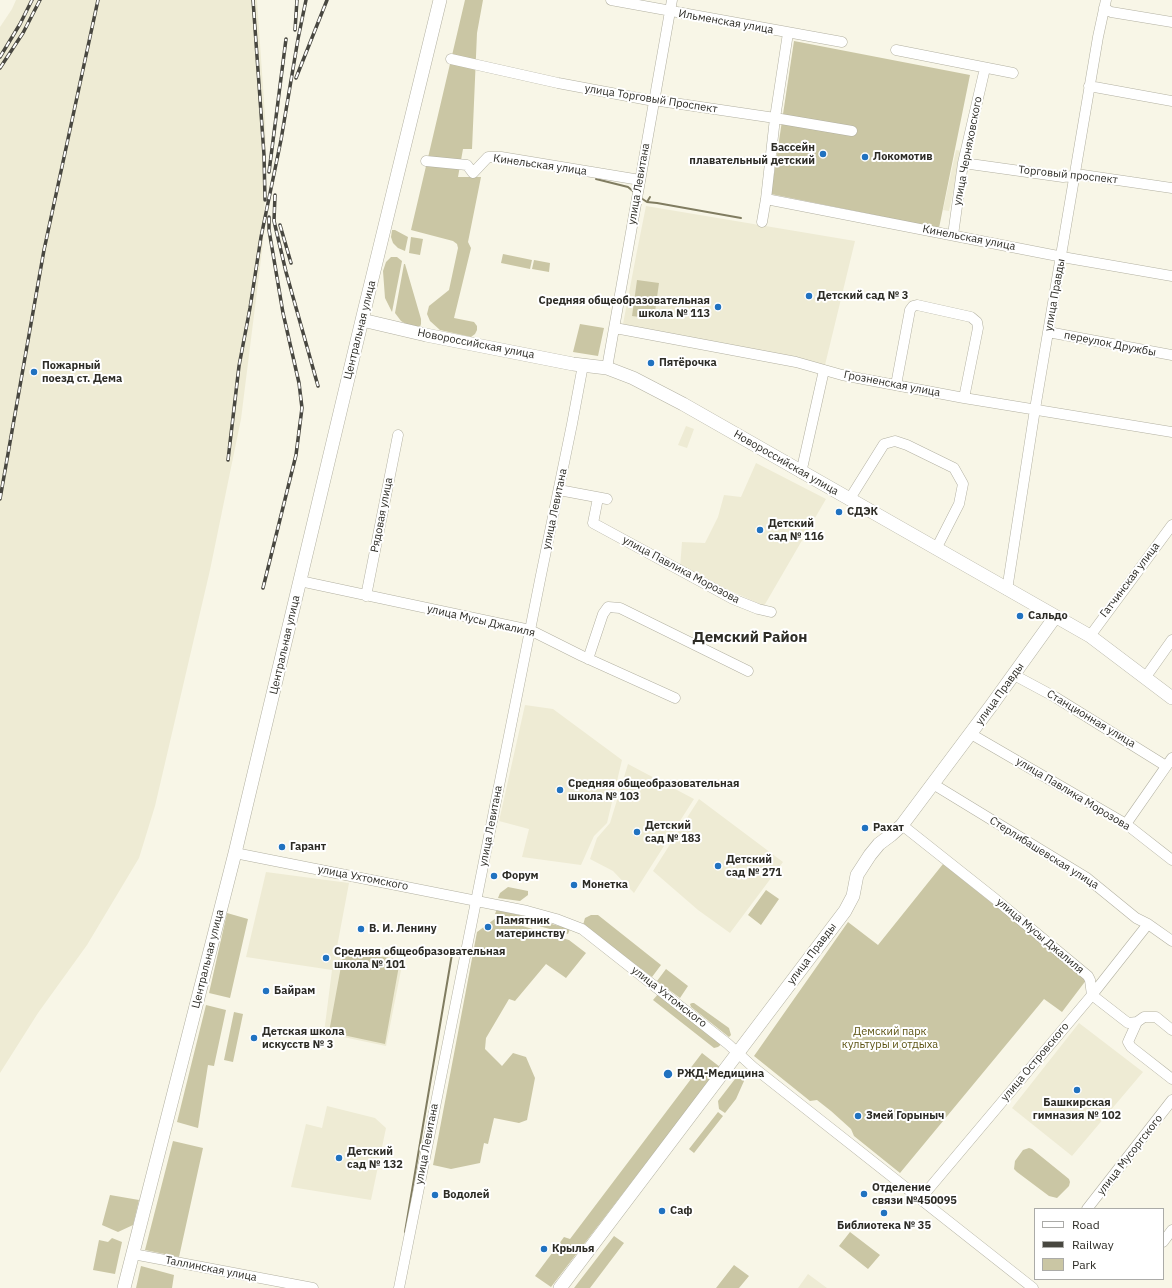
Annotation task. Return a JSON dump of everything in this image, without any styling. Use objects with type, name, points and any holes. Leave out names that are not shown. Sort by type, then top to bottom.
[{"type":"main road","name":"Центральная улица","points":[[124,1288],[235,853],[440,0]]},
{"type":"main road","name":"Новороссийская улица","points":[[362,320],[426,335],[583,365],[607,368],[634,378],[683,404],[801,473],[1090,636],[1172,698]]},
{"type":"main road","name":"улица Правды","points":[[560,1288],[845,911],[853,896],[857,875],[867,860],[879,844],[902,825],[971,734],[1055,617]]},
{"type":"street","name":"Ильменская улица","points":[[611,0],[842,42]]},
{"type":"street","name":"улица Левитана","points":[[607,368],[672,0]]},
{"type":"street","points":[[1105,4],[1111,12],[1172,22]]},
{"type":"street","name":"улица Правды","points":[[1007,590],[1035,409],[1089,86],[1105,4]]},
{"type":"street","points":[[762,222],[775,118],[788,33]]},
{"type":"street","points":[[896,50],[1013,73]]},
{"type":"street","name":"улица Торговый Проспект","points":[[451,59],[558,83],[654,101],[775,118],[852,131]]},
{"type":"street","name":"улица Черняховского","points":[[953,235],[963,163],[985,68]]},
{"type":"street","points":[[1089,86],[1172,101]]},
{"type":"street","name":"Кинельская улица","points":[[426,161],[467,165],[473,173],[488,157],[501,157],[640,180]]},
{"type":"street","name":"Торговый проспект","points":[[963,163],[1062,177],[1083,175],[1172,188]]},
{"type":"street","name":"Кинельская улица","points":[[766,199],[1172,276]]},
{"type":"street","points":[[896,385],[910,310],[917,304],[972,317],[977,322],[978,328],[964,398]]},
{"type":"street","name":"Грозненская улица","points":[[614,328],[796,362],[842,375],[964,398],[1172,432]]},
{"type":"street","name":"переулок Дружбы","points":[[1048,332],[1172,355]]},
{"type":"street","name":"улица Левитана","points":[[399,1288],[583,365]]},
{"type":"street","points":[[801,473],[824,370]]},
{"type":"street","name":"Рядовая улица","points":[[366,596],[398,435]]},
{"type":"street","points":[[849,500],[884,444],[895,441],[907,445],[954,468],[963,484],[959,504],[936,549]]},
{"type":"street","name":"улица Павлика Морозова","points":[[559,490],[602,498],[593,523],[733,599],[758,609],[771,612]]},
{"type":"street","name":"Гатчинская улица","points":[[1090,636],[1172,526]]},
{"type":"street","name":"улица Мусы Джалиля","points":[[300,582],[530,630],[588,659],[675,698]]},
{"type":"street","points":[[588,659],[603,614],[608,607],[620,608],[748,671]]},
{"type":"street","points":[[1145,678],[1172,640]]},
{"type":"street","name":"Станционная улица","points":[[1014,675],[1169,762]]},
{"type":"street","name":"улица Павлика Морозова","points":[[971,734],[1126,824],[1172,860]]},
{"type":"street","points":[[1126,824],[1169,762]]},
{"type":"street","name":"Стерлибашевская улица","points":[[933,784],[1086,878],[1136,918],[1148,924],[1172,941]]},
{"type":"street","name":"улица Мусы Джалиля","points":[[902,825],[994,898],[1088,976],[1092,995]]},
{"type":"street","name":"улица Ухтомского","points":[[235,853],[476,900],[556,919],[582,929],[737,1052],[753,1067],[1033,1288]]},
{"type":"street","name":"улица Островского","points":[[920,1198],[1092,995],[1148,924]]},
{"type":"street","points":[[1092,995],[1128,1023],[1137,1022],[1144,1017],[1156,1017],[1172,1030]]},
{"type":"street","points":[[1137,1022],[1128,1042],[1131,1047],[1172,1079]]},
{"type":"street","name":"улица Мусоргского","points":[[1088,1208],[1172,1100]]},
{"type":"street","points":[[1164,1241],[1172,1230]]},
{"type":"street","name":"Таллинская улица","points":[[133,1254],[313,1288]]},
{"type":"shaded area","points":[[16,0],[257,0],[265,116],[266,166],[263,243],[241,419],[210,570],[155,806],[139,858],[87,945],[38,1013],[0,1073],[0,27]]},
{"type":"shaded area","points":[[956,150],[962,151],[949,211],[943,210]]},
{"type":"shaded area","points":[[646,206],[855,241],[825,365],[623,324]]},
{"type":"shaded area","points":[[686,426],[694,429],[687,448],[678,445]]},
{"type":"shaded area","name":"Детский сад № 116","points":[[756,463],[826,499],[764,606],[680,568],[682,542],[705,543],[718,517],[724,495],[741,497]]},
{"type":"shaded area","name":"Средняя общеобразовательная школа № 103","points":[[525,705],[553,709],[622,760],[607,823],[594,836],[581,865],[522,857],[529,829],[499,821]]},
{"type":"shaded area","name":"Детский сад № 183","points":[[628,764],[694,799],[634,893],[613,871],[590,859],[597,838],[610,823]]},
{"type":"shaded area","name":"Детский сад № 271","points":[[699,799],[783,862],[730,933],[698,910],[653,871]]},
{"type":"shaded area","name":"Средняя общеобразовательная школа № 101","points":[[266,872],[349,883],[337,947],[403,960],[386,1046],[324,1033],[332,970],[246,957]]},
{"type":"shaded area","name":"Башкирская гимназия № 102","points":[[1079,1023],[1143,1072],[1072,1156],[1012,1108]]},
{"type":"shaded area","name":"Детский сад № 132","points":[[327,1106],[375,1118],[386,1128],[371,1200],[291,1187],[306,1124],[322,1128]]},
{"type":"shaded area","points":[[808,1274],[827,1288],[798,1288]]},
{"type":"green space","points":[[465,0],[483,0],[477,33],[472,149],[463,149],[458,177],[481,177],[468,242],[471,248],[454,318],[474,322],[477,326],[477,330],[471,337],[440,330],[430,321],[427,314],[429,306],[449,290],[458,248],[457,244],[453,241],[411,230]]},
{"type":"green space","name":"Локомотив","points":[[794,41],[970,75],[939,228],[771,194]]},
{"type":"green space","points":[[392,230],[395,230],[408,237],[405,251],[398,248],[393,243],[391,237]]},
{"type":"green space","points":[[411,237],[423,239],[420,255],[409,253]]},
{"type":"green space","points":[[503,254],[532,260],[530,269],[501,263]]},
{"type":"green space","points":[[391,257],[397,257],[402,261],[392,312],[385,298],[383,271],[386,262]]},
{"type":"green space","points":[[534,260],[550,263],[549,272],[532,269]]},
{"type":"green space","points":[[404,264],[421,319],[420,327],[413,328],[401,321],[395,313]]},
{"type":"green space","points":[[637,280],[659,283],[654,319],[632,316]]},
{"type":"green space","points":[[580,324],[604,328],[598,356],[573,352]]},
{"type":"green space","name":"Демский парк культуры и отдыха","points":[[943,864],[1087,979],[1062,1012],[1044,999],[900,1173],[854,1136],[851,1129],[831,1111],[817,1100],[810,1101],[754,1056],[848,922],[878,945]]},
{"type":"green space","points":[[508,887],[528,891],[528,895],[520,901],[498,898],[500,893]]},
{"type":"green space","points":[[766,890],[779,899],[761,925],[748,915]]},
{"type":"green space","points":[[497,909],[570,929],[568,934],[495,914]]},
{"type":"green space","points":[[227,913],[248,919],[230,998],[209,993]]},
{"type":"green space","points":[[591,915],[598,915],[661,965],[652,977],[583,925],[585,918]]},
{"type":"green space","points":[[496,918],[569,940],[586,953],[566,978],[546,964],[515,1001],[509,999],[486,1038],[485,1049],[502,1066],[513,1053],[526,1057],[535,1078],[527,1120],[519,1123],[494,1118],[488,1144],[484,1143],[480,1163],[451,1169],[433,1165],[477,932]]},
{"type":"green space","points":[[344,950],[400,960],[385,1044],[329,1032]]},
{"type":"green space","points":[[666,969],[688,986],[680,998],[657,981]]},
{"type":"green space","points":[[659,993],[723,1043],[714,1048],[653,1000]]},
{"type":"green space","points":[[692,1003],[729,1028],[731,1035],[729,1037],[691,1007],[690,1004]]},
{"type":"green space","points":[[206,1005],[226,1010],[214,1066],[208,1065],[198,1128],[177,1122]]},
{"type":"green space","points":[[234,1012],[243,1014],[233,1062],[224,1060]]},
{"type":"green space","points":[[702,1053],[720,1067],[551,1287],[535,1276],[564,1237],[570,1239],[691,1079],[686,1074]]},
{"type":"green space","points":[[740,1075],[744,1081],[736,1099],[725,1113],[719,1109],[718,1101],[735,1079]]},
{"type":"green space","points":[[718,1112],[723,1116],[694,1153],[689,1149]]},
{"type":"green space","points":[[173,1141],[203,1148],[179,1257],[145,1250]]},
{"type":"green space","points":[[1029,1148],[1069,1179],[1069,1186],[1057,1198],[1049,1196],[1014,1169],[1015,1161],[1023,1150]]},
{"type":"green space","points":[[110,1195],[139,1200],[133,1225],[118,1232],[102,1225]]},
{"type":"green space","points":[[850,1232],[880,1255],[868,1269],[839,1246]]},
{"type":"green space","points":[[614,1236],[624,1243],[590,1288],[574,1288]]},
{"type":"green space","points":[[112,1238],[122,1242],[115,1274],[93,1270],[99,1240],[108,1242]]},
{"type":"green space","points":[[734,1265],[749,1276],[739,1288],[716,1288]]},
{"type":"green space","points":[[141,1266],[174,1275],[172,1288],[136,1288]]},
{"type":"waterway","points":[[596,179],[628,187],[634,192]]},
{"type":"waterway","points":[[647,202],[650,197]]},
{"type":"waterway","points":[[641,198],[647,202],[741,218]]},
{"type":"waterway","points":[[405,1232],[453,948]]},
{"type":"railway","points":[[0,57],[20,24],[32,0]]},
{"type":"railway","points":[[0,68],[23,33],[40,0]]},
{"type":"railway","points":[[0,499],[44,250],[98,0]]},
{"type":"railway","points":[[253,0],[264,155],[265,200]]},
{"type":"railway","points":[[295,30],[297,0]]},
{"type":"railway","points":[[228,460],[239,366],[261,237],[281,140],[306,0]]},
{"type":"railway","points":[[296,78],[327,0]]},
{"type":"railway","points":[[269,172],[286,39]]},
{"type":"railway","points":[[275,195],[274,221],[286,272],[318,386]]},
{"type":"railway","points":[[263,588],[296,455],[302,408],[299,383],[283,313],[269,230],[269,217]]},
{"type":"railway","points":[[280,225],[291,263]]},
{"type":"place","name":"Бассейн плавательный детский","points":[[823,154]]},
{"type":"place","name":"Локомотив","points":[[865,157]]},
{"type":"place","name":"Детский сад № 3","points":[[809,296]]},
{"type":"place","name":"Средняя общеобразовательная школа № 113","points":[[718,307]]},
{"type":"place","name":"Пятёрочка","points":[[651,363]]},
{"type":"place","name":"Пожарный поезд ст. Дема","points":[[34,372]]},
{"type":"place","name":"СДЭК","points":[[839,512]]},
{"type":"place","name":"Детский сад № 116","points":[[760,530]]},
{"type":"place","name":"Сальдо","points":[[1020,616]]},
{"type":"place","name":"Средняя общеобразовательная школа № 103","points":[[560,790]]},
{"type":"place","name":"Рахат","points":[[865,828]]},
{"type":"place","name":"Детский сад № 183","points":[[637,832]]},
{"type":"place","name":"Гарант","points":[[282,847]]},
{"type":"place","name":"Детский сад № 271","points":[[718,866]]},
{"type":"place","name":"Форум","points":[[494,876]]},
{"type":"place","name":"Монетка","points":[[574,885]]},
{"type":"place","name":"Памятник материнству","points":[[488,927]]},
{"type":"place","name":"В. И. Ленину","points":[[361,929]]},
{"type":"place","name":"Средняя общеобразовательная школа № 101","points":[[326,958]]},
{"type":"place","name":"Байрам","points":[[266,991]]},
{"type":"place","name":"Детская школа искусств № 3","points":[[254,1038]]},
{"type":"place","name":"РЖД-Медицина","points":[[668,1074]]},
{"type":"place","name":"Башкирская гимназия № 102","points":[[1077,1090]]},
{"type":"place","name":"Змей Горыныч","points":[[858,1116]]},
{"type":"place","name":"Детский сад № 132","points":[[339,1158]]},
{"type":"place","name":"Отделение связи №450095","points":[[864,1194]]},
{"type":"place","name":"Водолей","points":[[435,1195]]},
{"type":"place","name":"Саф","points":[[662,1211]]},
{"type":"place","name":"Библиотека № 35","points":[[884,1213]]},
{"type":"place","name":"Крылья","points":[[544,1249]]},
{"type":"district","name":"Демский Район","points":[[750,638]]}]
